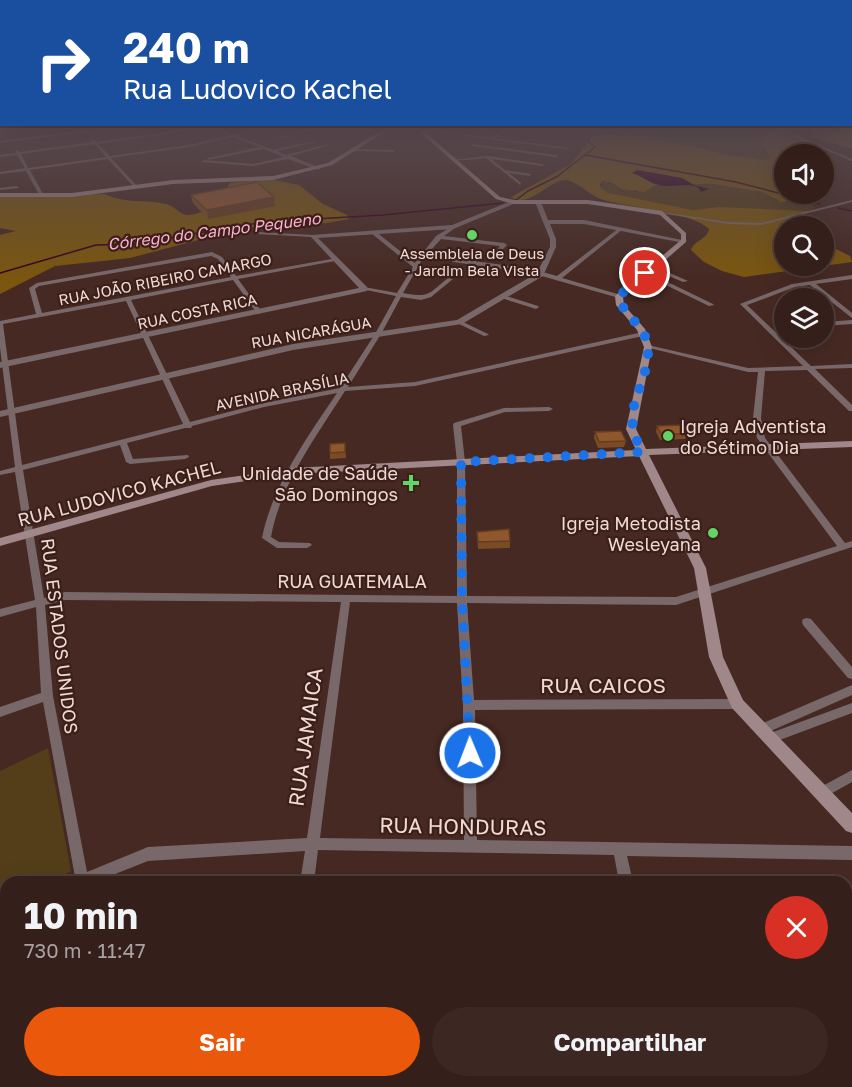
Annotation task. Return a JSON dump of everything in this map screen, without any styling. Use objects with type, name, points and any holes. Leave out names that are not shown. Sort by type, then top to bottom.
[{"type":"main road","points":[[0,195],[42,196],[173,182],[273,178]]},
{"type":"main road","points":[[475,178],[498,198],[514,202],[588,202],[662,213],[684,234],[684,241],[619,296],[620,305],[643,334],[648,347],[631,429],[700,568],[716,657],[737,704],[852,825]]},
{"type":"main road","name":"RUA LUDOVICO KACHEL","points":[[0,542],[211,483],[293,471],[643,452],[852,444]]},
{"type":"street","points":[[32,178],[42,196]]},
{"type":"street","points":[[127,178],[135,187]]},
{"type":"street","points":[[513,178],[518,182],[525,178]]},
{"type":"street","points":[[0,189],[17,187]]},
{"type":"street","points":[[662,213],[728,223],[761,224],[852,201]]},
{"type":"street","points":[[307,545],[277,545],[266,538],[266,530],[293,471],[378,334],[416,266],[438,237],[453,227],[514,202]]},
{"type":"street","points":[[538,202],[553,239],[553,247],[540,274]]},
{"type":"street","points":[[547,222],[584,222],[684,241]]},
{"type":"street","points":[[258,233],[313,236],[453,227]]},
{"type":"street","points":[[557,279],[621,229]]},
{"type":"street","points":[[373,232],[416,266]]},
{"type":"street","points":[[313,236],[364,289]]},
{"type":"street","points":[[438,237],[504,245],[500,250]]},
{"type":"street","points":[[39,315],[32,288],[37,285],[212,254],[220,258],[259,312]]},
{"type":"street","name":"RUA JOÃO RIBEIRO CAMARGO","points":[[0,324],[335,259]]},
{"type":"street","points":[[453,260],[540,274],[619,296]]},
{"type":"street","points":[[649,270],[685,281]]},
{"type":"street","points":[[649,270],[711,305]]},
{"type":"street","name":"RUA NICARÁGUA","points":[[0,414],[293,347],[459,322],[540,274]]},
{"type":"street","points":[[852,277],[794,285],[743,304],[852,409]]},
{"type":"street","name":"RUA COSTA RICA","points":[[3,364],[364,289],[400,295],[429,296],[450,279]]},
{"type":"street","points":[[810,282],[852,316]]},
{"type":"street","points":[[503,297],[536,307]]},
{"type":"street","points":[[128,299],[188,426]]},
{"type":"street","points":[[459,322],[486,334]]},
{"type":"street","points":[[834,323],[852,322]]},
{"type":"street","name":"RUA ESTADOS UNIDOS","points":[[0,324],[3,364],[40,601],[48,696],[79,876]]},
{"type":"street","name":"AVENIDA BRASÍLIA","points":[[0,473],[264,405],[344,389],[415,384],[643,334]]},
{"type":"street","points":[[648,347],[762,370],[852,366]]},
{"type":"street","points":[[762,370],[757,418],[761,438],[847,545]]},
{"type":"street","points":[[471,848],[469,705],[462,598],[461,462],[458,425],[504,410],[549,409]]},
{"type":"street","points":[[123,443],[130,462],[185,457]]},
{"type":"street","name":"RUA GUATEMALA","points":[[0,613],[65,596],[676,601],[847,545]]},
{"type":"street","name":"RUA JAMAICA","points":[[308,876],[346,598]]},
{"type":"street","points":[[807,622],[852,675]]},
{"type":"street","points":[[764,734],[852,690]]},
{"type":"street","points":[[0,712],[48,696]]},
{"type":"street","name":"RUA CAICOS","points":[[469,705],[737,704]]},
{"type":"street","points":[[764,734],[852,708]]},
{"type":"street","points":[[821,793],[852,776]]},
{"type":"street","name":"RUA HONDURAS","points":[[93,876],[148,854],[311,844],[852,853]]},
{"type":"street","points":[[619,850],[625,876]]},
{"type":"shaded area","points":[[546,178],[774,178],[774,198],[762,192],[713,184],[656,185],[644,192],[622,189],[603,181],[600,184],[601,188],[609,193],[693,210],[719,207],[810,211],[798,216],[774,216],[774,273],[744,277],[722,271],[704,262],[691,250],[708,233],[709,229],[689,218],[604,200],[567,180],[553,184],[532,197],[518,200],[511,197]]},
{"type":"shaded area","points":[[642,178],[680,178],[709,189],[701,192],[698,187],[693,186],[652,183]]},
{"type":"shaded area","points":[[270,179],[299,185],[323,204],[347,215],[349,219],[327,223],[244,228],[130,258],[55,266],[0,294],[0,235],[16,231],[0,228],[0,197],[105,194],[120,199],[166,204],[183,214],[190,215],[217,203],[230,191],[228,186],[230,183]]},
{"type":"shaded area","points":[[603,181],[636,192],[657,185],[713,184],[762,192],[774,199],[774,204],[809,204],[815,207],[810,211],[712,208],[693,210],[609,193],[601,188]]},
{"type":"shaded area","points":[[834,248],[850,256],[852,262],[834,265]]},
{"type":"shaded area","points":[[48,748],[71,871],[61,876],[0,876],[0,771]]},
{"type":"building","points":[[257,182],[274,197],[207,210],[191,195]]},
{"type":"building","points":[[682,425],[687,434],[661,434],[657,426]]},
{"type":"building","points":[[621,431],[626,441],[599,442],[595,432]]},
{"type":"building","points":[[345,443],[345,452],[330,453],[330,444]]},
{"type":"building","points":[[509,529],[510,541],[478,542],[477,532]]},
{"type":"waterway","name":"Córrego do Campo Pequeno","points":[[516,200],[555,178]]},
{"type":"waterway","points":[[712,178],[774,192]]},
{"type":"waterway","name":"Córrego do Campo Pequeno","points":[[0,273],[96,245],[134,244],[264,222],[383,215],[503,203]]},
{"type":"waterway","points":[[838,208],[852,211]]},
{"type":"place","name":"Assembleia de Deus - Jardim Bela Vista","points":[[472,235]]},
{"type":"place","name":"Igreja Adventista do Sétimo Dia","points":[[668,436]]},
{"type":"place","name":"Unidade de Saúde São Domingos","points":[[411,483]]},
{"type":"place","name":"Igreja Metodista Wesleyana","points":[[713,533]]},
{"type":"route","points":[[470,753],[462,598],[461,462],[643,452],[631,429],[648,347],[641,329],[620,305],[619,296],[645,273]]}]
